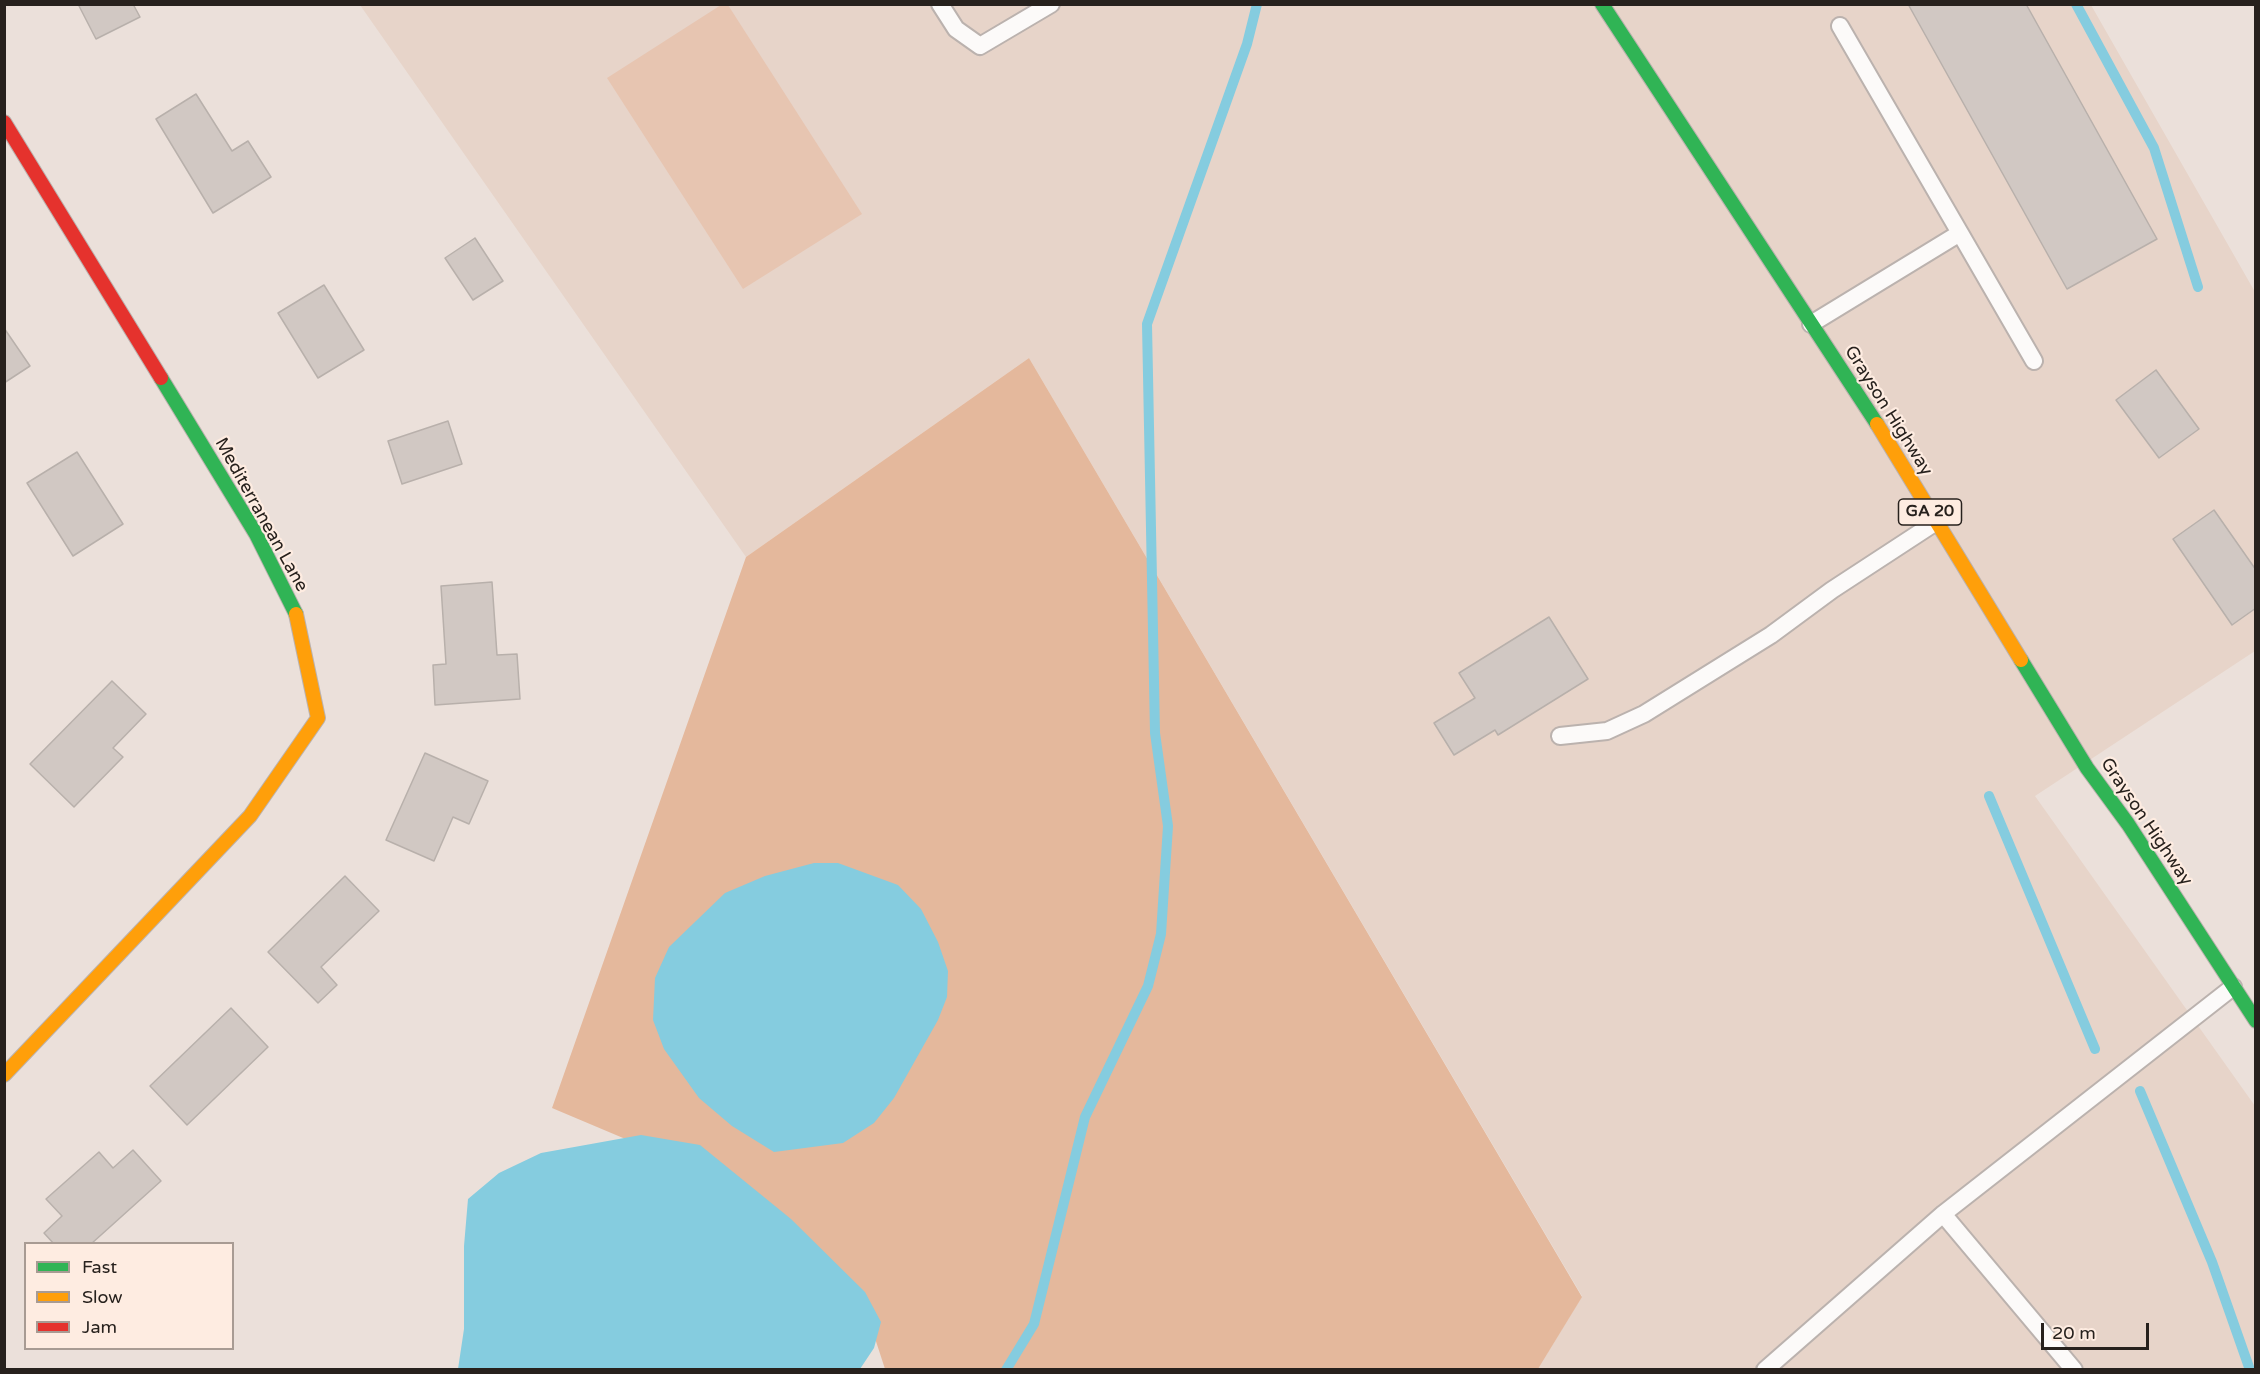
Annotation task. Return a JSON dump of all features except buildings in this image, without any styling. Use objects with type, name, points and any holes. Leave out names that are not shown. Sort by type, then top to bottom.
[{"type":"main road","name":"Grayson Highway","points":[[1602,4],[1868,410],[2087,768],[2127,824],[2256,1021]]},
{"type":"main road","name":"Mediterranean Lane","points":[[4,122],[256,534],[298,618],[318,718],[250,816],[4,1075]]},
{"type":"lane","points":[[940,4],[956,29],[980,46],[1051,4]]},
{"type":"lane","points":[[1840,26],[2034,362]]},
{"type":"lane","points":[[1811,324],[1959,233]]},
{"type":"lane","points":[[1560,736],[1607,731],[1644,714],[1771,635],[1832,590],[1936,522]]},
{"type":"lane","points":[[1765,1370],[1943,1214],[2233,987]]},
{"type":"lane","points":[[1943,1214],[2074,1370]]},
{"type":"shaded area","points":[[360,5],[2091,5],[2255,292],[2255,651],[2035,796],[2255,1106],[2255,1369],[1538,1369],[1582,1296],[1029,358],[746,557]]},
{"type":"shaded area","points":[[721,5],[728,5],[862,214],[743,289],[607,78]]},
{"type":"shaded area","points":[[1029,358],[1582,1297],[1538,1369],[885,1369],[871,1326],[751,1192],[552,1108],[746,557]]},
{"type":"water","points":[[814,863],[838,863],[898,885],[921,909],[938,942],[948,971],[947,997],[938,1020],[894,1098],[874,1123],[843,1143],[774,1152],[732,1126],[699,1098],[664,1049],[653,1020],[655,978],[669,947],[725,893],[765,876]]},
{"type":"water","points":[[641,1135],[700,1145],[791,1219],[865,1292],[881,1322],[874,1348],[860,1369],[458,1369],[464,1329],[464,1246],[468,1199],[499,1173],[541,1153]]},
{"type":"waterway","points":[[1006,1370],[1034,1324],[1085,1117],[1148,986],[1161,934],[1168,826],[1155,733],[1147,324],[1247,44],[1257,4]]},
{"type":"waterway","points":[[2076,4],[2154,148],[2198,287]]},
{"type":"waterway","points":[[1989,796],[2095,1049]]},
{"type":"waterway","points":[[2140,1091],[2212,1262],[2250,1370]]},
{"type":"traffic: fast","points":[[1602,4],[1877,424]]},
{"type":"traffic: fast","points":[[161,378],[256,534],[296,614]]},
{"type":"traffic: fast","points":[[2021,660],[2087,768],[2128,824],[2256,1021]]},
{"type":"traffic: slow","points":[[1877,424],[2021,660]]},
{"type":"traffic: slow","points":[[4,1075],[250,816],[318,718],[296,614]]},
{"type":"traffic: jam","points":[[4,122],[161,378]]}]
